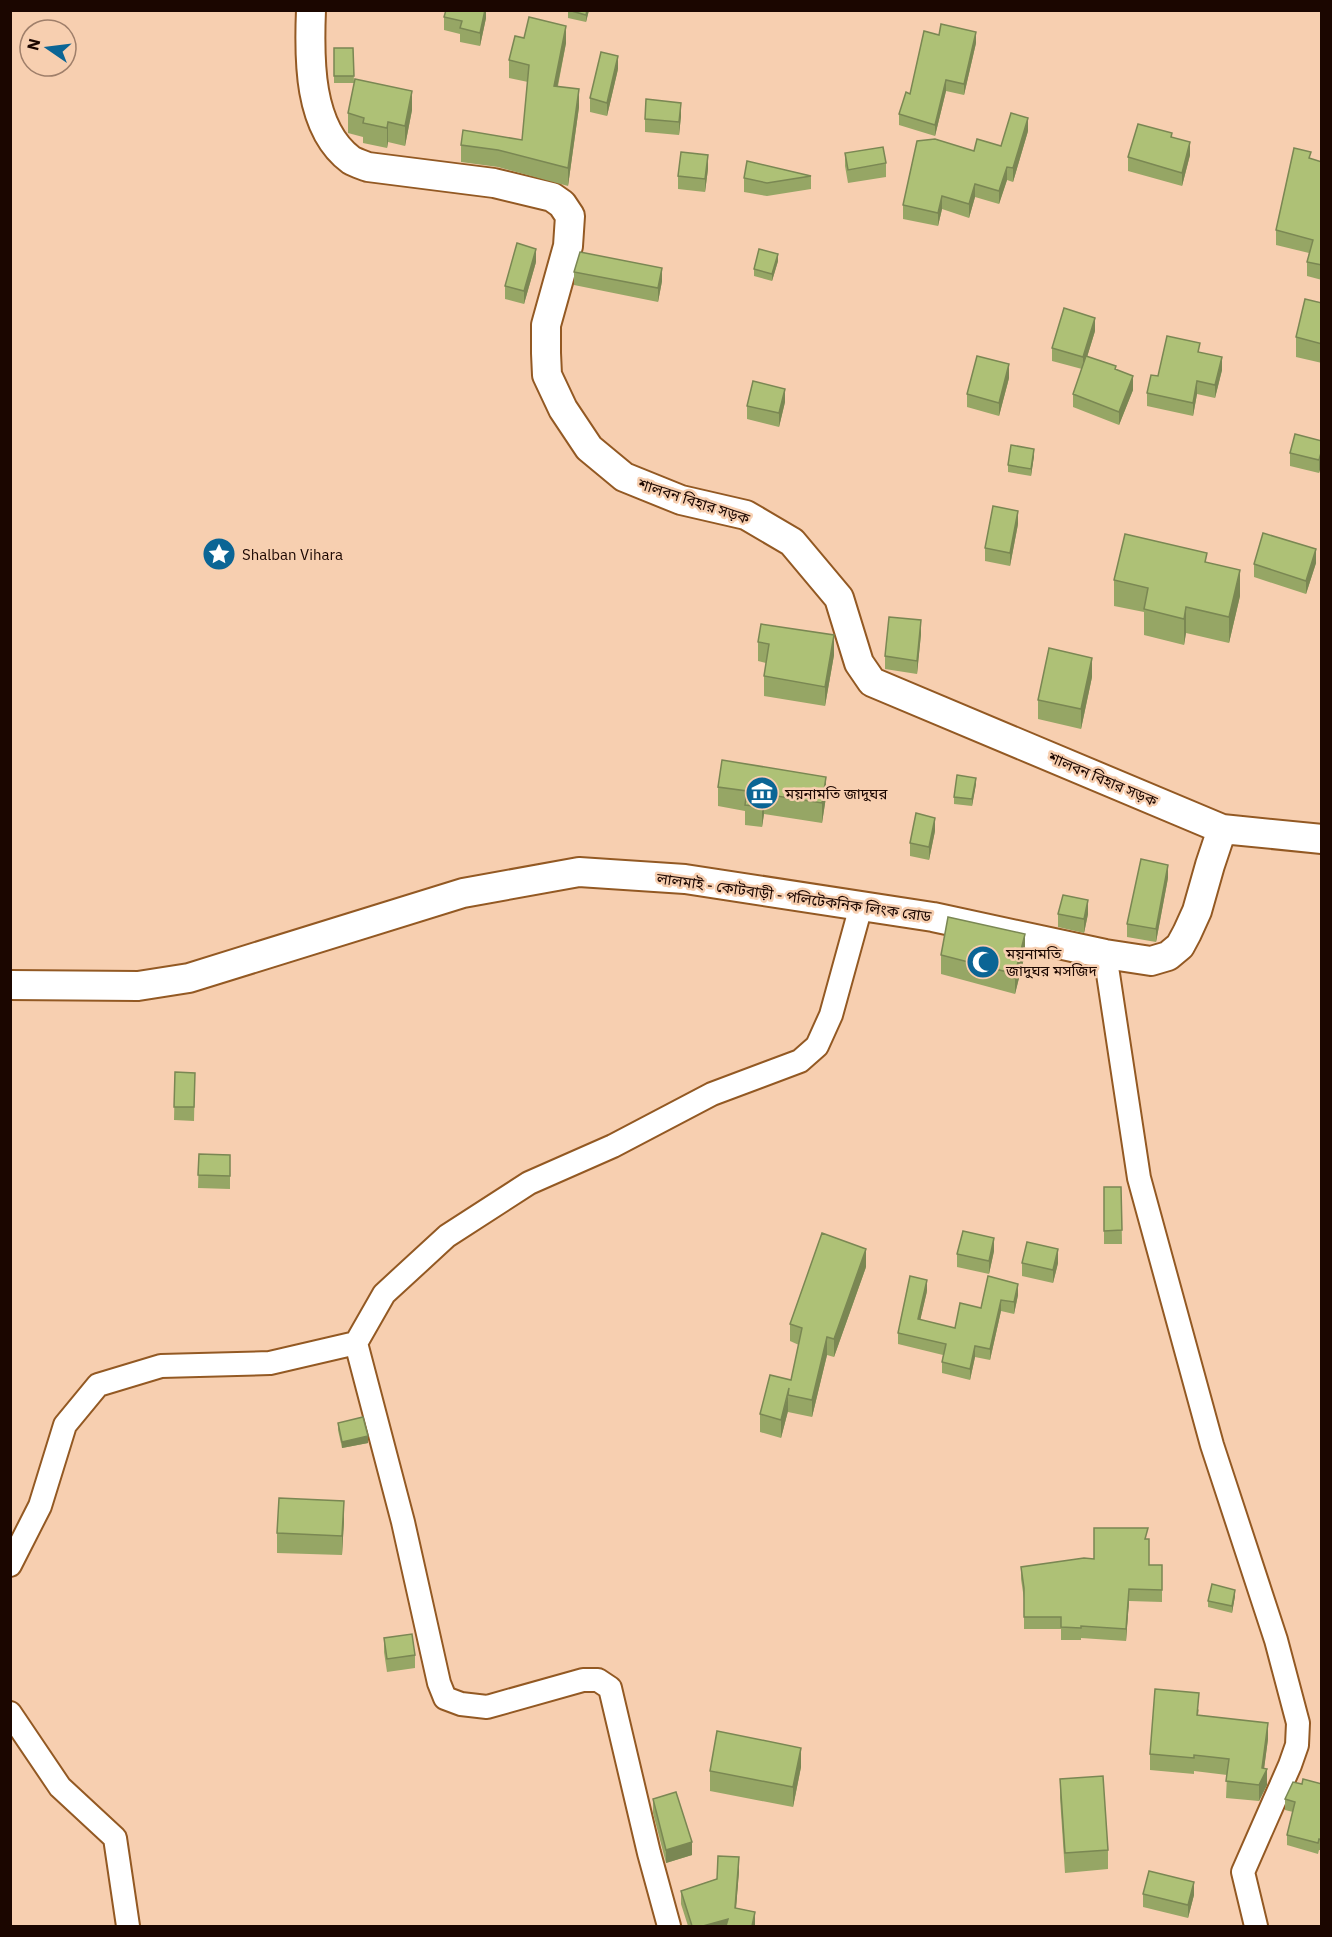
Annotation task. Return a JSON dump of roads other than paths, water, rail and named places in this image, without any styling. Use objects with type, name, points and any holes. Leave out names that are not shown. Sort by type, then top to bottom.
[{"type":"main road","name":"শালবন বিহার সড়ক","points":[[311,10],[309,44],[315,102],[328,133],[352,161],[369,167],[494,183],[552,197],[562,204],[570,216],[568,246],[546,325],[547,375],[563,409],[589,448],[624,477],[681,500],[746,515],[792,542],[839,598],[859,663],[872,682],[1222,829]]},
{"type":"main road","points":[[1222,829],[1320,834]]},
{"type":"main road","name":"লালমাই - কোটবাড়ী - পলিটেকনিক লিংক রোড","points":[[10,985],[138,986],[189,978],[463,893],[579,872],[684,879],[933,917],[1105,954],[1151,961],[1168,956],[1179,946],[1187,933],[1197,911],[1222,829]]},
{"type":"street","points":[[669,1926],[610,1688],[598,1680],[583,1680],[487,1707],[461,1704],[446,1698],[439,1683],[403,1522],[356,1343],[384,1294],[447,1236],[530,1183],[613,1146],[712,1094],[800,1061],[818,1046],[831,1015],[861,906]]},
{"type":"street","points":[[1105,954],[1139,1178],[1212,1445],[1276,1640],[1298,1723],[1297,1745],[1290,1765],[1243,1872],[1256,1926]]},
{"type":"street","points":[[10,1565],[40,1506],[65,1425],[98,1384],[162,1366],[270,1363],[356,1343]]},
{"type":"street","points":[[10,1713],[60,1787],[115,1838],[128,1926]]},
{"type":"place","name":"Shalban Vihara","points":[[219,554]]},
{"type":"place","name":"ময়নামতি জাদুঘর","points":[[762,793]]},
{"type":"place","name":"ময়নামতি জাদুঘর মসজিদ","points":[[983,962]]}]
